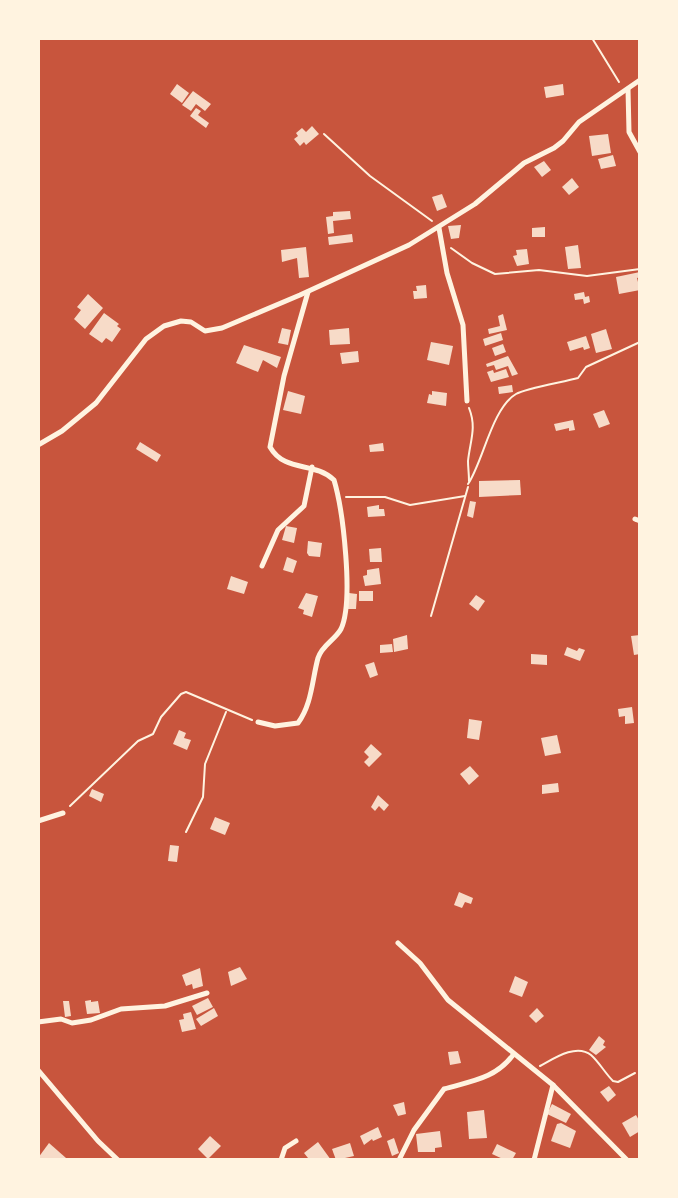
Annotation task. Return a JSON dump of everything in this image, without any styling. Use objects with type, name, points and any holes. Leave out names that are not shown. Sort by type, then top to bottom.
[{"type":"street","points":[[38,445],[62,431],[96,403],[146,339],[164,326],[181,321],[191,322],[205,331],[215,330],[397,251],[440,227],[494,189],[524,163],[563,141],[579,122],[640,80]]},
{"type":"street","points":[[626,89],[629,132],[640,152]]},
{"type":"street","points":[[440,227],[463,325],[467,401]]},
{"type":"street","points":[[258,722],[275,726],[298,723],[310,698],[319,656],[342,624],[347,579],[334,480],[312,467],[283,462],[270,447],[284,376],[308,292]]},
{"type":"street","points":[[262,566],[278,530],[304,506],[312,467]]},
{"type":"street","points":[[38,821],[63,813]]},
{"type":"street","points":[[398,943],[420,963],[448,1000],[553,1085],[627,1160]]},
{"type":"street","points":[[38,1022],[61,1019],[72,1023],[121,1009],[165,1006],[207,993]]},
{"type":"street","points":[[399,1160],[414,1130],[439,1093],[485,1079],[513,1055]]},
{"type":"street","points":[[38,1070],[118,1160]]},
{"type":"street","points":[[534,1160],[553,1085]]},
{"type":"street","points":[[281,1160],[285,1148],[296,1141]]},
{"type":"path","points":[[592,38],[626,89]]},
{"type":"path","points":[[324,134],[380,183],[440,227]]},
{"type":"path","points":[[441,240],[458,255],[495,274],[539,270],[587,276],[629,268],[640,269]]},
{"type":"path","points":[[468,484],[498,419],[517,393],[578,378],[586,367],[640,342]]},
{"type":"path","points":[[431,616],[467,496],[468,461],[474,434],[467,401]]},
{"type":"path","points":[[337,494],[346,497],[385,497],[410,505],[467,496]]},
{"type":"path","points":[[63,813],[138,741],[153,734],[161,717],[181,694],[186,692],[258,722]]},
{"type":"path","points":[[186,832],[203,797],[205,764],[226,711]]},
{"type":"path","points":[[532,1070],[562,1054],[585,1052],[613,1081],[618,1082],[635,1073]]},
{"type":"building","points":[[177,84],[189,93],[182,103],[170,94]]},
{"type":"building","points":[[563,84],[564,95],[546,98],[544,87]]},
{"type":"building","points":[[193,91],[211,104],[205,111],[196,104],[191,111],[182,105]]},
{"type":"building","points":[[196,108],[201,111],[198,115],[209,123],[206,128],[190,116]]},
{"type":"building","points":[[312,126],[319,134],[300,146],[294,139],[298,136],[296,133],[302,128],[306,132]]},
{"type":"building","points":[[608,134],[611,153],[592,156],[589,136]]},
{"type":"building","points":[[613,155],[616,166],[601,169],[598,159]]},
{"type":"building","points":[[544,161],[551,170],[542,177],[534,167]]},
{"type":"building","points":[[572,178],[579,187],[569,195],[562,187]]},
{"type":"building","points":[[442,194],[447,207],[437,211],[432,197]]},
{"type":"building","points":[[350,211],[351,219],[333,221],[334,233],[328,234],[326,217],[333,216],[333,212]]},
{"type":"building","points":[[461,225],[459,238],[451,239],[448,226]]},
{"type":"building","points":[[545,227],[545,237],[532,237],[532,228]]},
{"type":"building","points":[[352,234],[353,242],[329,245],[328,237]]},
{"type":"building","points":[[578,245],[581,268],[568,269],[565,247]]},
{"type":"building","points":[[306,247],[309,277],[299,278],[297,258],[282,262],[281,250]]},
{"type":"building","points":[[527,249],[529,264],[517,266],[513,256],[517,255],[516,250]]},
{"type":"building","points":[[640,272],[637,278],[640,290],[619,294],[616,277]]},
{"type":"building","points":[[426,285],[427,298],[414,299],[416,286]]},
{"type":"building","points":[[584,292],[590,302],[584,304],[583,299],[575,300],[574,294]]},
{"type":"building","points":[[88,294],[103,308],[85,329],[74,319],[81,310],[77,307]]},
{"type":"building","points":[[104,313],[121,329],[112,342],[106,338],[102,343],[89,334]]},
{"type":"building","points":[[503,314],[507,330],[489,334],[488,329],[500,326],[498,316]]},
{"type":"building","points":[[282,328],[291,330],[288,345],[278,343]]},
{"type":"building","points":[[349,328],[350,344],[330,345],[329,330]]},
{"type":"building","points":[[606,329],[612,349],[596,353],[591,334]]},
{"type":"building","points":[[501,333],[503,340],[485,346],[483,339]]},
{"type":"building","points":[[586,336],[590,348],[570,351],[567,342]]},
{"type":"building","points":[[431,342],[453,346],[449,365],[427,360]]},
{"type":"building","points":[[503,344],[506,352],[495,356],[492,348]]},
{"type":"building","points":[[244,345],[281,357],[277,368],[263,360],[258,372],[236,363]]},
{"type":"building","points":[[358,351],[359,362],[342,364],[340,353]]},
{"type":"building","points":[[508,356],[518,374],[512,376],[508,366],[496,370],[494,365],[487,367],[486,364]]},
{"type":"building","points":[[506,369],[509,377],[491,382],[487,372]]},
{"type":"building","points":[[512,385],[513,392],[499,394],[498,387]]},
{"type":"building","points":[[288,391],[305,396],[301,414],[283,410]]},
{"type":"building","points":[[432,391],[447,393],[446,406],[427,403]]},
{"type":"building","points":[[604,410],[610,424],[599,428],[593,414]]},
{"type":"building","points":[[573,420],[575,430],[556,431],[554,424]]},
{"type":"building","points":[[140,442],[161,455],[157,462],[136,449]]},
{"type":"building","points":[[383,443],[384,451],[370,452],[369,445]]},
{"type":"building","points":[[520,480],[521,495],[479,497],[479,481]]},
{"type":"building","points":[[470,501],[476,502],[473,518],[467,516]]},
{"type":"building","points":[[379,505],[379,509],[384,509],[385,516],[368,517],[367,507]]},
{"type":"building","points":[[286,526],[297,528],[294,543],[282,540]]},
{"type":"building","points":[[308,541],[322,543],[320,557],[309,556]]},
{"type":"building","points":[[381,548],[382,562],[370,562],[369,549]]},
{"type":"building","points":[[287,557],[297,561],[293,573],[283,570]]},
{"type":"building","points":[[379,568],[381,584],[365,586],[363,576],[367,575],[367,570]]},
{"type":"building","points":[[231,576],[248,582],[244,594],[227,589]]},
{"type":"building","points":[[359,591],[373,591],[373,601],[359,601]]},
{"type":"building","points":[[306,593],[318,596],[312,617],[298,608]]},
{"type":"building","points":[[349,593],[357,594],[356,609],[347,609]]},
{"type":"building","points":[[476,595],[485,601],[478,611],[469,604]]},
{"type":"building","points":[[407,635],[408,649],[394,652],[393,639]]},
{"type":"building","points":[[640,635],[640,654],[634,655],[631,636]]},
{"type":"building","points":[[392,644],[393,652],[380,653],[380,645]]},
{"type":"building","points":[[567,647],[585,650],[580,661],[564,655]]},
{"type":"building","points":[[531,654],[547,655],[547,665],[531,664]]},
{"type":"building","points":[[374,662],[378,675],[370,678],[365,665]]},
{"type":"building","points":[[632,707],[634,723],[625,724],[625,716],[619,717],[618,709]]},
{"type":"building","points":[[469,719],[482,721],[479,740],[467,738]]},
{"type":"building","points":[[179,730],[186,733],[184,738],[191,740],[187,750],[173,744]]},
{"type":"building","points":[[557,735],[561,753],[545,756],[541,738]]},
{"type":"building","points":[[371,744],[382,754],[369,767],[364,762],[369,757],[364,752]]},
{"type":"building","points":[[470,766],[479,776],[469,785],[460,774]]},
{"type":"building","points":[[558,783],[559,792],[542,794],[542,785]]},
{"type":"building","points":[[92,789],[104,794],[101,802],[89,796]]},
{"type":"building","points":[[378,795],[389,805],[384,811],[379,806],[375,811],[371,807]]},
{"type":"building","points":[[215,817],[230,823],[225,835],[210,829]]},
{"type":"building","points":[[170,845],[179,846],[177,862],[168,861]]},
{"type":"building","points":[[459,892],[473,898],[471,904],[465,902],[462,908],[454,905]]},
{"type":"building","points":[[240,967],[247,979],[231,986],[228,972]]},
{"type":"building","points":[[200,968],[203,986],[193,989],[192,984],[186,986],[182,975]]},
{"type":"building","points":[[515,976],[528,982],[522,997],[509,992]]},
{"type":"building","points":[[208,998],[213,1007],[197,1015],[192,1006]]},
{"type":"building","points":[[63,1001],[69,1001],[71,1016],[65,1017]]},
{"type":"building","points":[[85,1001],[98,1001],[100,1013],[87,1014]]},
{"type":"building","points":[[214,1008],[218,1016],[201,1026],[196,1019]]},
{"type":"building","points":[[537,1008],[544,1016],[536,1023],[529,1016]]},
{"type":"building","points":[[191,1012],[196,1029],[182,1032],[179,1020],[184,1019],[183,1014]]},
{"type":"building","points":[[599,1036],[606,1047],[596,1055],[589,1050]]},
{"type":"building","points":[[458,1051],[461,1063],[450,1065],[448,1052]]},
{"type":"building","points":[[609,1086],[616,1095],[608,1102],[600,1092]]},
{"type":"building","points":[[404,1102],[406,1114],[398,1116],[393,1105]]},
{"type":"building","points":[[552,1104],[571,1114],[566,1123],[547,1114]]},
{"type":"building","points":[[484,1110],[487,1138],[469,1139],[467,1112]]},
{"type":"building","points":[[636,1115],[640,1131],[630,1137],[622,1123]]},
{"type":"building","points":[[557,1124],[576,1131],[570,1148],[551,1141]]},
{"type":"building","points":[[378,1127],[382,1137],[364,1145],[360,1136]]},
{"type":"building","points":[[440,1131],[442,1147],[435,1148],[435,1152],[418,1152],[416,1134]]},
{"type":"building","points":[[210,1136],[221,1146],[208,1159],[198,1149]]},
{"type":"building","points":[[394,1138],[399,1153],[392,1156],[387,1141]]},
{"type":"building","points":[[318,1142],[331,1160],[305,1160],[308,1158],[304,1153]]},
{"type":"building","points":[[49,1143],[66,1158],[64,1160],[38,1158]]},
{"type":"building","points":[[350,1143],[354,1156],[336,1160],[332,1149]]},
{"type":"building","points":[[497,1144],[516,1153],[512,1160],[492,1154]]}]
